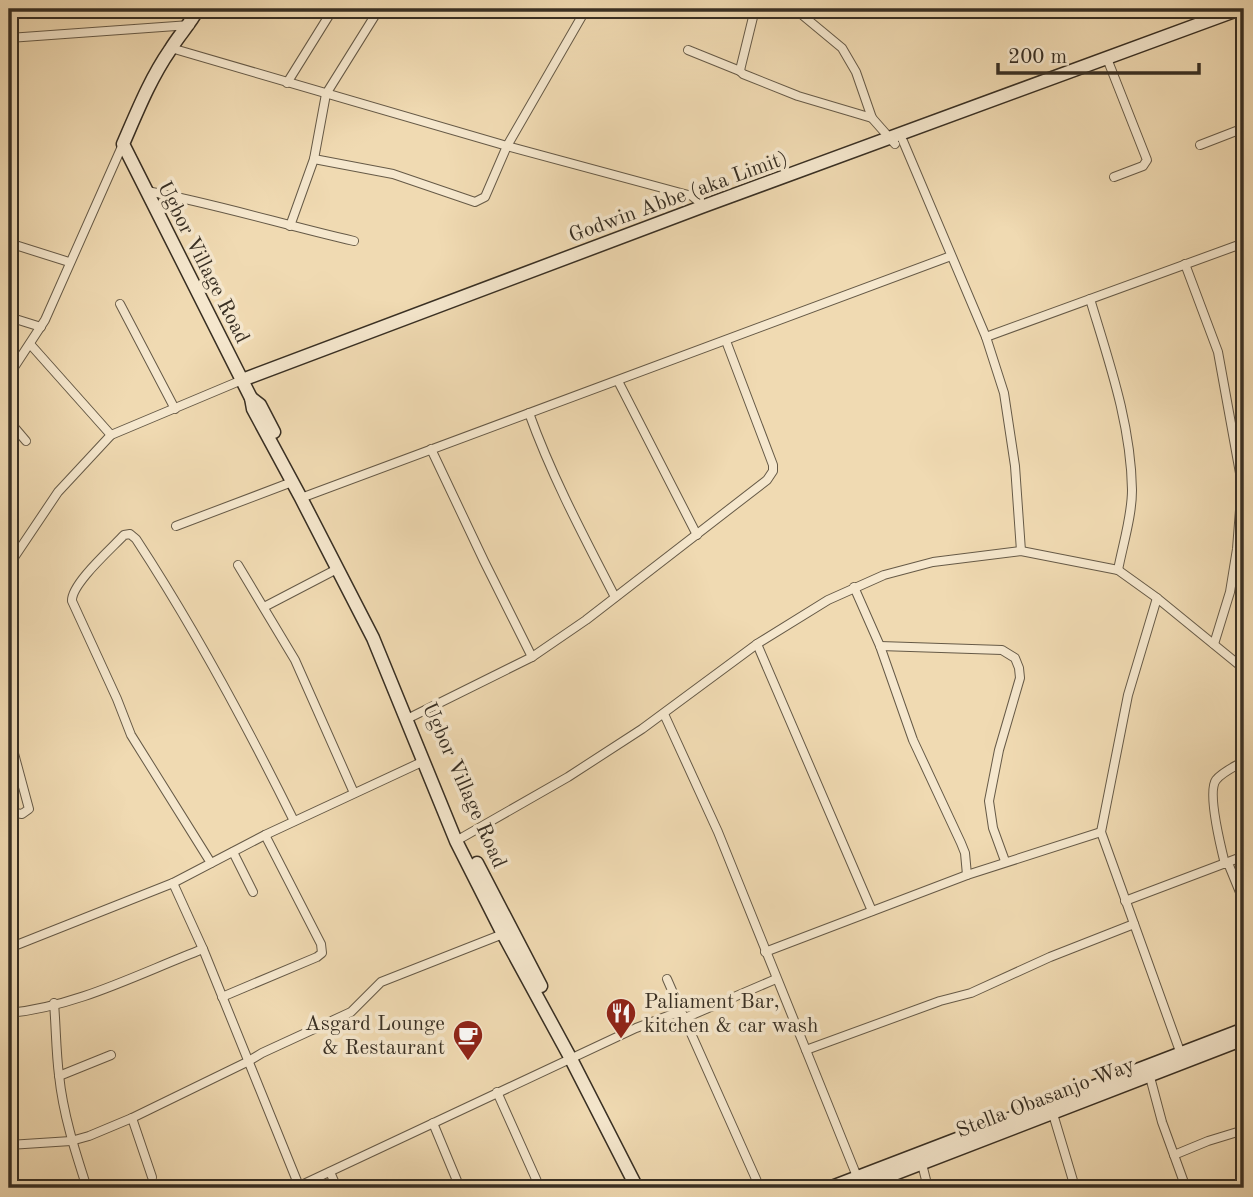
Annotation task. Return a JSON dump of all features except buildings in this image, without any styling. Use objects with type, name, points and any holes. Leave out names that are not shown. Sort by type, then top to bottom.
[{"type":"street","points":[[9,375],[41,327],[142,98],[170,48],[190,25],[198,9]]},
{"type":"street","points":[[288,83],[333,9]]},
{"type":"street","points":[[290,226],[314,159],[326,94],[379,9]]},
{"type":"street","points":[[314,159],[393,174],[475,202],[485,197],[507,146],[586,9]]},
{"type":"street","points":[[740,71],[755,9]]},
{"type":"street","points":[[795,9],[842,48],[856,72],[872,118],[896,141],[986,337],[1004,393],[1014,466],[1021,551]]},
{"type":"street","name":"Godwin Abbe (aka Limit)","points":[[896,141],[1240,9]]},
{"type":"street","points":[[9,38],[190,25]]},
{"type":"street","points":[[170,48],[507,146],[692,196],[705,208]]},
{"type":"street","points":[[688,50],[798,96],[872,118]]},
{"type":"street","name":"Godwin Abbe (aka Limit)","points":[[246,388],[705,208],[896,141],[1108,61],[1129,50]]},
{"type":"street","points":[[1108,61],[1147,160],[1143,166],[1114,177]]},
{"type":"street","points":[[1200,145],[1244,128]]},
{"type":"street","name":"Ugbor Village Road","points":[[123,144],[246,388],[253,410],[292,482],[305,497],[337,569],[373,638],[410,717],[424,761],[503,934],[574,1057],[637,1188]]},
{"type":"street","points":[[147,191],[203,201],[354,241]]},
{"type":"street","points":[[9,243],[69,262]]},
{"type":"street","points":[[986,337],[1244,243]]},
{"type":"street","points":[[305,497],[951,256]]},
{"type":"street","points":[[1185,264],[1219,352],[1242,484],[1237,549],[1230,592],[1214,645]]},
{"type":"street","points":[[1090,299],[1115,380],[1129,442],[1132,492],[1118,570]]},
{"type":"street","points":[[120,304],[175,409]]},
{"type":"street","points":[[9,317],[41,327]]},
{"type":"street","points":[[410,717],[532,657],[767,480],[773,471],[773,465],[726,341]]},
{"type":"street","points":[[30,344],[111,435]]},
{"type":"street","points":[[618,381],[696,535]]},
{"type":"street","points":[[9,565],[58,492],[111,435],[175,409],[246,388]]},
{"type":"street","name":"Ugbor Village Road","points":[[246,388],[260,405],[378,636],[460,839],[644,1188]]},
{"type":"street","points":[[529,414],[573,515],[615,597]]},
{"type":"street","points":[[9,421],[26,441]]},
{"type":"street","points":[[431,449],[532,657]]},
{"type":"street","points":[[176,526],[292,482]]},
{"type":"street","points":[[211,863],[131,735],[72,601],[71,596],[79,584],[124,535],[130,534],[136,539],[166,585],[244,721],[294,821]]},
{"type":"street","points":[[460,839],[568,777],[664,714],[757,644],[828,600],[884,575],[933,562],[1021,551],[1118,570],[1244,669]]},
{"type":"street","points":[[239,565],[295,660],[354,793]]},
{"type":"street","points":[[264,607],[337,569]]},
{"type":"street","points":[[854,587],[880,646],[913,740],[965,853],[967,875]]},
{"type":"street","points":[[1157,598],[1128,695],[1101,832],[1183,1058]]},
{"type":"street","points":[[757,644],[872,911]]},
{"type":"street","points":[[880,646],[1002,650],[1017,662],[1020,678],[994,770],[989,801],[992,828],[1005,861]]},
{"type":"street","points":[[664,714],[718,832],[859,1184]]},
{"type":"street","points":[[9,735],[29,809],[22,814],[9,812]]},
{"type":"street","points":[[9,948],[173,883],[265,835],[424,761]]},
{"type":"street","points":[[1244,761],[1218,777],[1213,786],[1219,841],[1244,902]]},
{"type":"street","points":[[765,952],[1005,861],[1101,832]]},
{"type":"street","points":[[222,997],[322,953],[321,944],[265,835]]},
{"type":"street","points":[[233,852],[253,891]]},
{"type":"street","points":[[1125,901],[1244,856]]},
{"type":"street","points":[[173,883],[203,949],[297,1187],[636,1028],[683,1015],[776,979]]},
{"type":"street","points":[[806,1049],[940,1001],[971,993],[1050,957],[1133,924]]},
{"type":"street","points":[[9,1145],[71,1141],[132,1118],[351,1012],[381,982],[503,934]]},
{"type":"street","points":[[9,1013],[93,993],[203,949]]},
{"type":"street","points":[[667,979],[760,1188]]},
{"type":"street","points":[[54,1003],[59,1076],[71,1141],[87,1188]]},
{"type":"street","points":[[829,1188],[859,1184],[1183,1058],[1244,1029]]},
{"type":"street","name":"Stella Obasanjo Way","points":[[859,1184],[922,1164],[1150,1077],[1183,1058],[1244,1039]]},
{"type":"street","points":[[59,1076],[111,1055]]},
{"type":"street","points":[[1150,1077],[1162,1122],[1186,1188]]},
{"type":"street","points":[[497,1093],[540,1188]]},
{"type":"street","points":[[1053,1114],[1074,1184]]},
{"type":"street","points":[[132,1118],[152,1177]]},
{"type":"street","points":[[433,1123],[460,1188]]},
{"type":"street","points":[[1174,1155],[1244,1130]]},
{"type":"street","points":[[922,1164],[928,1188]]},
{"type":"street","points":[[330,1172],[337,1188]]},
{"type":"place","name":"Paliament Bar, kitchen & car wash","points":[[621,1040]]},
{"type":"place","name":"Asgard Lounge & Restaurant","points":[[468,1062]]}]
